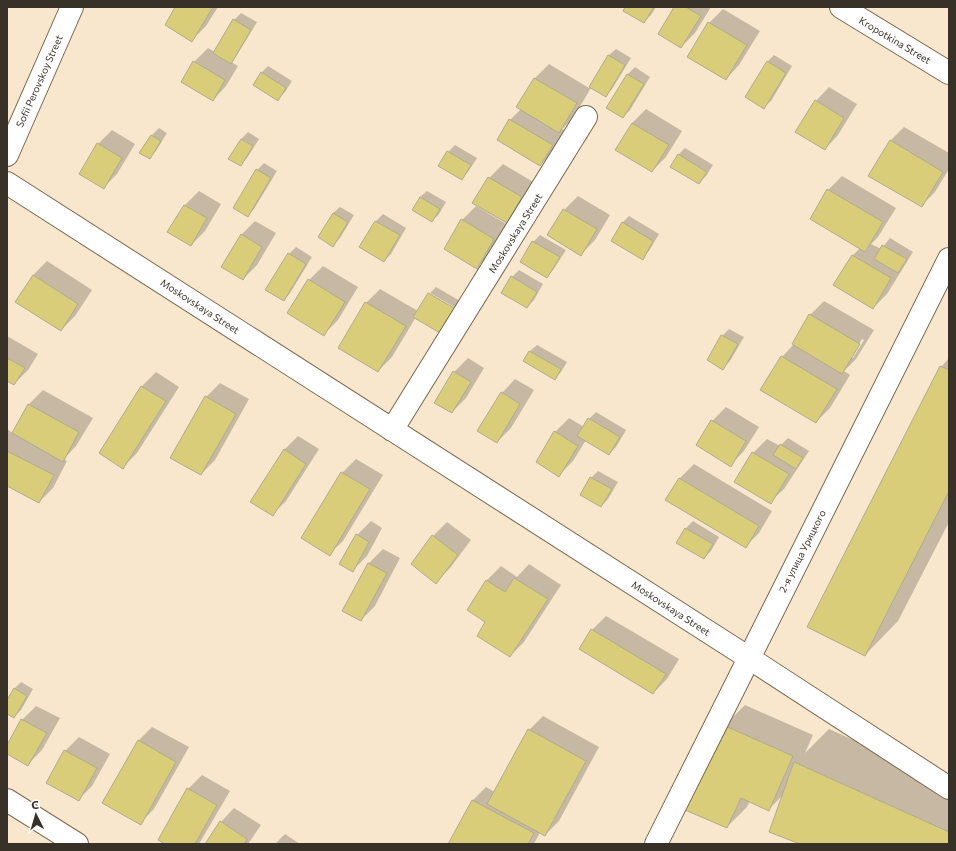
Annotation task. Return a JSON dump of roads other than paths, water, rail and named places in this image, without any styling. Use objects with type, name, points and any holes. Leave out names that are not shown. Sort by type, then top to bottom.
[{"type":"street","name":"Sofii Perovskoy Street","points":[[7,155],[72,7]]},
{"type":"street","name":"Kropotkina Street","points":[[841,7],[949,73]]},
{"type":"street","name":"Moskovskaya Street","points":[[392,430],[586,117]]},
{"type":"street","name":"Moskovskaya Street","points":[[7,183],[749,658],[949,788]]},
{"type":"street","name":"2-я улица Урицкого","points":[[656,844],[949,259]]},
{"type":"street","points":[[7,800],[77,844]]}]
